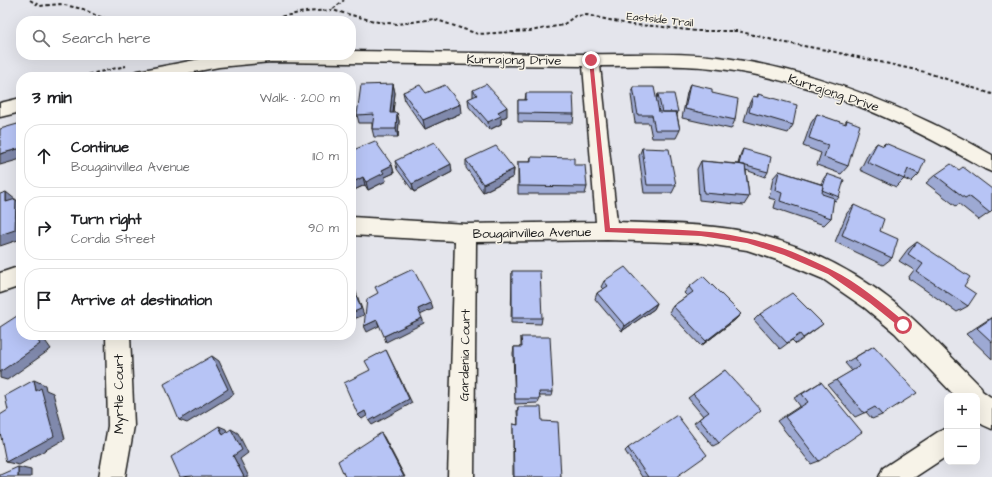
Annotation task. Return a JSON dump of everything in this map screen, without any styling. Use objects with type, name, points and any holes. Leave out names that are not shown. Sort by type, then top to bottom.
[{"type":"street","name":"Kurrajong Drive","points":[[356,57],[591,60],[663,59],[731,65],[783,75],[829,88],[883,108],[933,131],[992,164]]},
{"type":"street","name":"Kurrajong Drive","points":[[163,72],[229,60]]},
{"type":"street","points":[[591,60],[607,230]]},
{"type":"street","points":[[0,110],[16,106]]},
{"type":"street","name":"Bougainvillea Avenue","points":[[356,226],[466,233],[607,230],[701,234],[747,241],[785,252],[831,272],[873,301],[903,325],[969,393]]},
{"type":"street","name":"Gardenia Court","points":[[461,477],[466,233]]},
{"type":"street","points":[[0,283],[16,278]]},
{"type":"street","name":"Myrtle Court","points":[[112,477],[121,426],[118,340]]},
{"type":"street","points":[[892,477],[944,443]]},
{"type":"path","points":[[30,0],[40,6],[60,4],[83,9],[96,16]]},
{"type":"path","points":[[332,10],[344,0]]},
{"type":"path","name":"Eastside Trail","points":[[284,16],[305,12],[332,10],[355,16]]},
{"type":"path","name":"Eastside Trail","points":[[356,16],[378,22],[398,24],[434,19],[478,34],[530,31],[563,25],[575,16],[587,15],[632,25],[656,26],[696,31],[738,31],[781,42],[826,50],[925,72],[992,94]]},
{"type":"building","points":[[393,84],[390,113],[397,113],[396,129],[372,129],[374,114],[357,115],[361,85]]},
{"type":"building","points":[[486,84],[507,107],[498,112],[501,116],[488,122],[468,99],[477,95],[473,90]]},
{"type":"building","points":[[690,84],[712,89],[712,93],[738,99],[735,120],[685,109]]},
{"type":"building","points":[[420,85],[426,93],[445,85],[460,104],[423,120],[403,92]]},
{"type":"building","points":[[633,87],[654,87],[659,112],[676,112],[680,130],[655,130],[652,115],[638,115]]},
{"type":"building","points":[[526,93],[573,93],[574,114],[518,113],[518,100],[526,100]]},
{"type":"building","points":[[658,94],[674,94],[678,112],[662,112]]},
{"type":"building","points":[[758,94],[797,105],[793,125],[749,112],[753,96],[758,97]]},
{"type":"building","points":[[817,114],[846,124],[847,120],[860,125],[848,166],[824,157],[828,145],[809,138]]},
{"type":"building","points":[[16,124],[16,149],[0,154],[0,129]]},
{"type":"building","points":[[375,141],[392,165],[382,170],[384,173],[366,182],[363,177],[356,180],[356,149]]},
{"type":"building","points":[[434,142],[451,164],[412,184],[395,161]]},
{"type":"building","points":[[877,143],[884,146],[885,143],[925,160],[919,174],[908,169],[904,179],[867,162]]},
{"type":"building","points":[[496,146],[514,169],[483,184],[466,160]]},
{"type":"building","points":[[642,148],[669,149],[676,185],[647,185]]},
{"type":"building","points":[[743,149],[771,157],[768,172],[739,164]]},
{"type":"building","points":[[531,157],[574,158],[574,165],[585,165],[587,187],[519,186],[518,162],[531,162]]},
{"type":"building","points":[[701,161],[745,165],[749,197],[704,193]]},
{"type":"building","points":[[951,164],[959,170],[963,167],[992,189],[992,211],[990,213],[969,196],[965,198],[935,175]]},
{"type":"building","points":[[779,171],[823,185],[822,194],[834,198],[831,218],[780,201],[782,193],[775,190]]},
{"type":"building","points":[[827,174],[844,180],[839,197],[822,190]]},
{"type":"building","points":[[6,192],[6,202],[16,199],[15,230],[0,235],[0,194]]},
{"type":"building","points":[[854,205],[884,219],[880,231],[898,239],[892,258],[842,235]]},
{"type":"building","points":[[917,242],[970,277],[964,286],[976,294],[968,306],[917,272],[923,264],[908,254]]},
{"type":"building","points":[[625,267],[657,303],[625,326],[597,293],[608,286],[604,281]]},
{"type":"building","points":[[413,269],[431,303],[418,309],[422,318],[384,336],[377,320],[364,326],[367,299],[378,293],[375,287]]},
{"type":"building","points":[[512,271],[540,271],[542,318],[512,318]]},
{"type":"building","points":[[703,276],[741,314],[706,341],[673,306],[693,292],[689,287]]},
{"type":"building","points":[[792,293],[823,324],[803,338],[800,334],[787,343],[760,314]]},
{"type":"building","points":[[356,294],[361,309],[356,311]]},
{"type":"building","points":[[16,317],[16,340],[37,340],[40,344],[0,372],[0,327]]},
{"type":"building","points":[[992,318],[992,342],[977,328]]},
{"type":"building","points":[[521,337],[550,337],[553,392],[539,392],[540,399],[515,399],[514,347],[522,347]]},
{"type":"building","points":[[874,346],[917,393],[882,415],[875,407],[864,413],[836,380],[860,366],[854,358]]},
{"type":"building","points":[[386,350],[409,399],[369,421],[365,411],[358,415],[344,383],[370,370],[365,361]]},
{"type":"building","points":[[212,356],[228,389],[179,420],[164,384]]},
{"type":"building","points":[[725,370],[761,410],[719,443],[699,419],[709,412],[693,394]]},
{"type":"building","points":[[34,380],[36,391],[41,388],[54,436],[6,462],[0,432],[0,415],[8,410],[5,396]]},
{"type":"building","points":[[821,382],[862,432],[819,461],[785,417],[808,402],[802,394]]},
{"type":"building","points":[[518,407],[541,407],[542,421],[558,422],[561,477],[514,477],[513,424],[518,425]]},
{"type":"building","points":[[677,415],[707,455],[676,477],[648,477],[628,448]]},
{"type":"building","points":[[219,426],[223,435],[231,429],[242,450],[233,456],[244,477],[180,477],[171,457]]},
{"type":"building","points":[[381,433],[404,477],[345,477],[338,461]]},
{"type":"building","points":[[18,467],[18,477],[0,477],[0,475]]},
{"type":"route","points":[[591,60],[607,230],[701,234],[747,241],[785,252],[831,272],[873,301],[903,325]]}]
